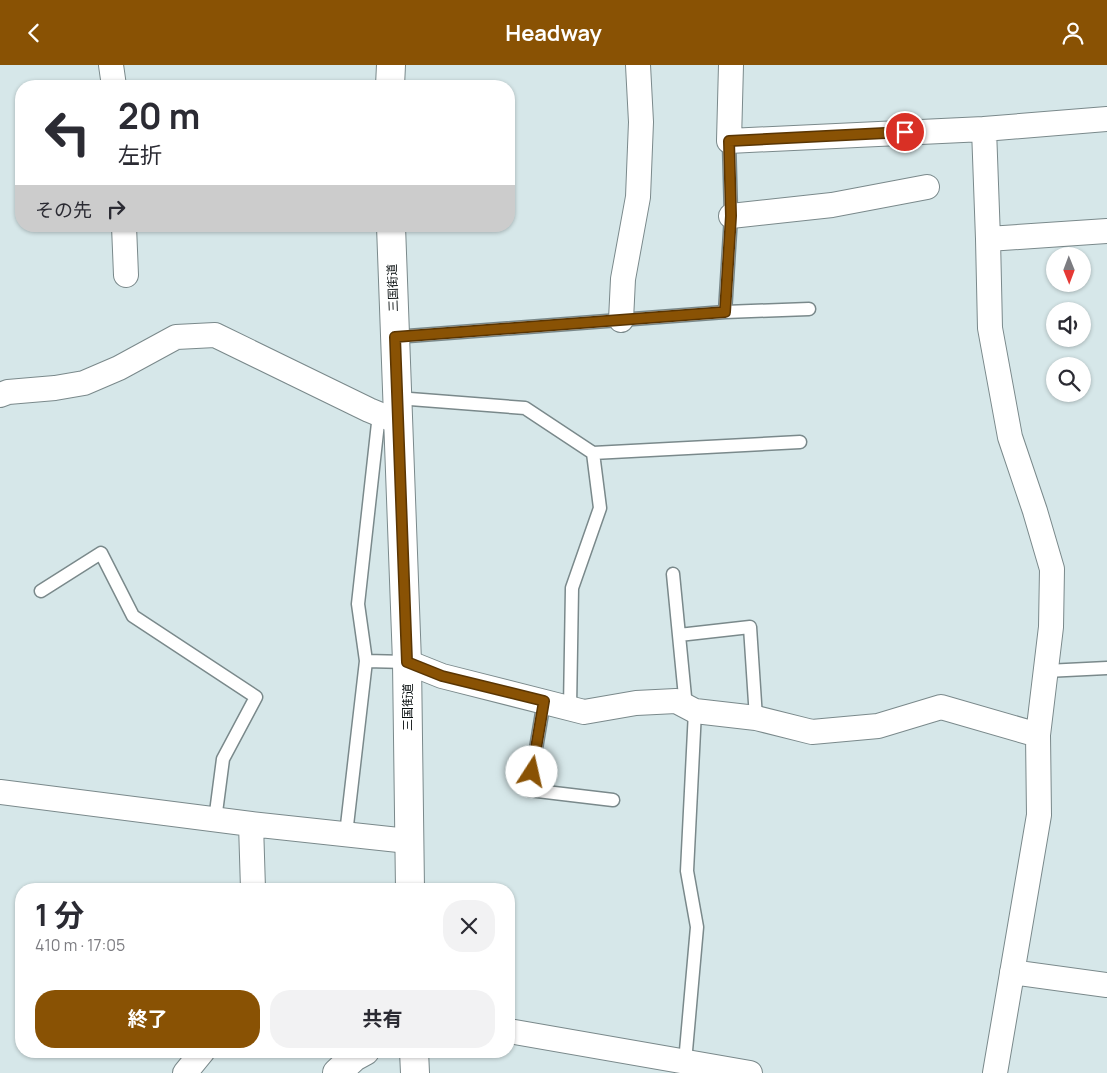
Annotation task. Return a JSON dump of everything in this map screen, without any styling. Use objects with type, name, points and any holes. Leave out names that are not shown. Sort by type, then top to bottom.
[{"type":"main road","points":[[390,80],[391,65]]},
{"type":"main road","name":"三国街道","points":[[391,232],[395,337],[392,412],[407,662],[410,883]]},
{"type":"main road","points":[[337,1073],[353,1058]]},
{"type":"main road","points":[[414,1058],[415,1073]]},
{"type":"street","points":[[111,65],[113,80]]},
{"type":"street","points":[[621,320],[623,279],[638,197],[641,122],[638,65]]},
{"type":"street","points":[[731,65],[729,141],[984,129],[1107,119]]},
{"type":"street","points":[[984,129],[990,328],[1010,437],[1052,569],[1052,627],[1038,735],[1039,815],[995,1073]]},
{"type":"street","points":[[731,216],[832,205],[927,187]]},
{"type":"street","points":[[988,239],[1107,231]]},
{"type":"street","points":[[124,232],[126,275]]},
{"type":"street","points":[[0,395],[8,392],[56,388],[84,383],[120,368],[176,337],[215,335],[392,412]]},
{"type":"street","points":[[407,662],[442,676],[584,711],[636,703],[676,701],[690,709],[756,718],[812,732],[878,726],[941,707],[1038,735]]},
{"type":"street","points":[[0,792],[251,825],[408,841]]},
{"type":"street","points":[[251,825],[252,883]]},
{"type":"street","points":[[1012,972],[1107,985]]},
{"type":"street","points":[[515,1032],[750,1073]]},
{"type":"street","points":[[185,1073],[197,1058]]},
{"type":"lane","points":[[725,312],[731,216],[729,141]]},
{"type":"lane","points":[[395,337],[725,312],[809,309]]},
{"type":"lane","points":[[346,834],[366,661],[358,604],[392,412],[525,408],[593,453],[800,441]]},
{"type":"lane","points":[[570,708],[572,588],[600,508],[593,453]]},
{"type":"lane","points":[[41,591],[101,553],[133,616],[256,697],[223,759],[215,820]]},
{"type":"lane","points":[[674,574],[679,635],[690,709],[687,871],[697,927],[685,1062]]},
{"type":"lane","points":[[679,635],[750,627],[756,718]]},
{"type":"lane","points":[[366,661],[407,662]]},
{"type":"lane","points":[[1046,671],[1107,669]]},
{"type":"lane","points":[[544,701],[529,790],[612,800]]},
{"type":"route","points":[[532,772],[544,701],[442,676],[407,662],[395,337],[725,312],[731,216],[729,141],[905,132]]}]
